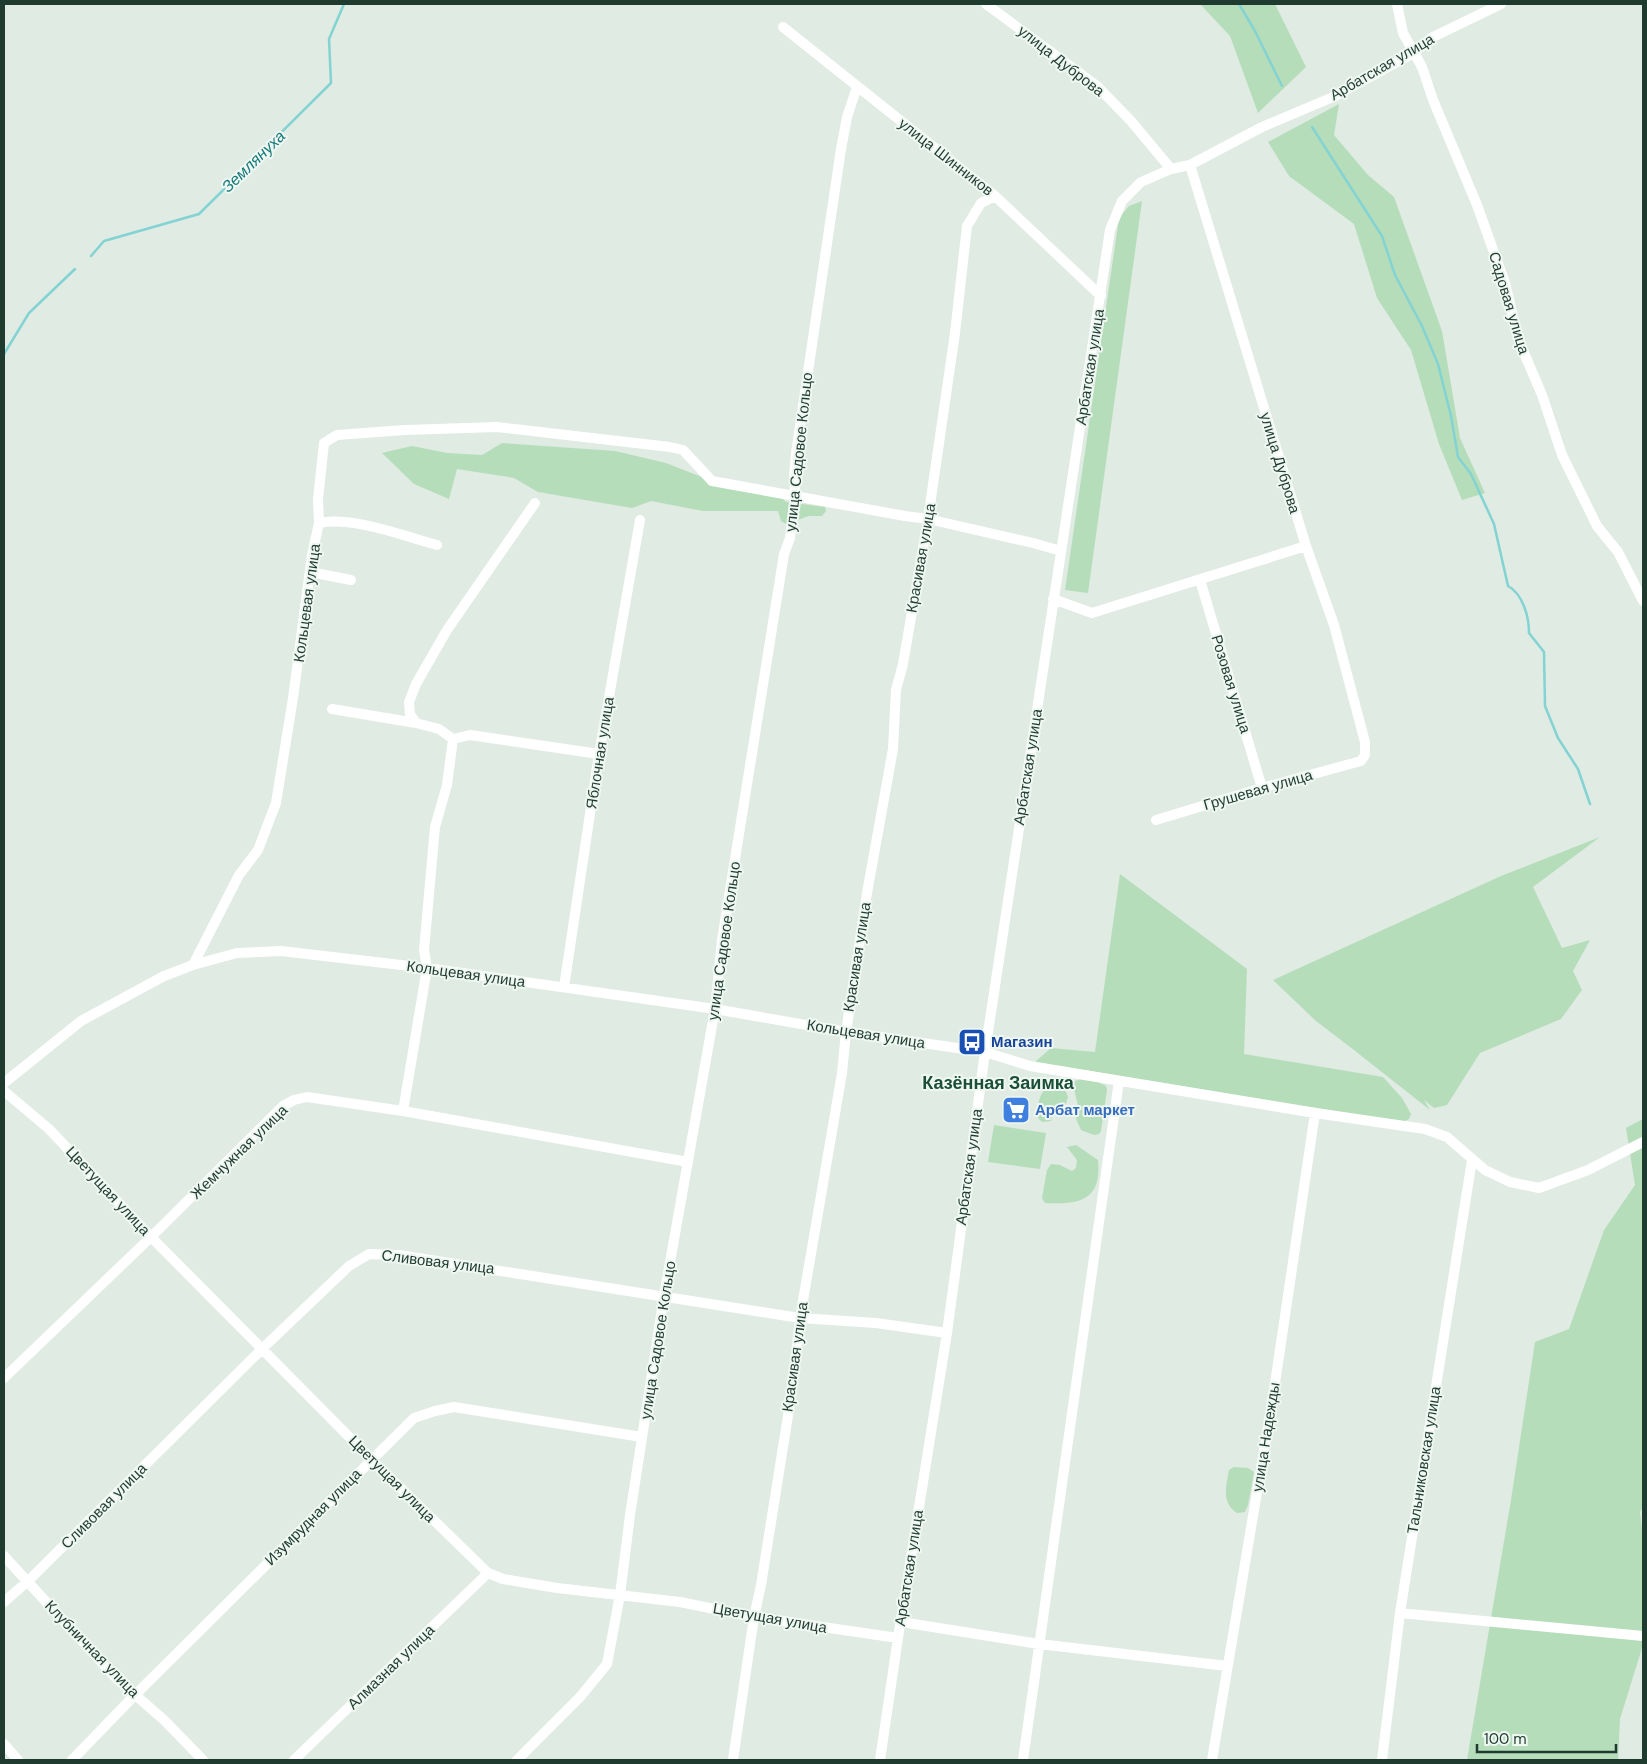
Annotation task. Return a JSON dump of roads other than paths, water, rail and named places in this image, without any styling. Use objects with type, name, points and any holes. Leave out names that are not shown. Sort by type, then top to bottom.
[{"type":"street","name":"улица Дуброва","points":[[986,4],[1096,86],[1131,121],[1171,169]]},
{"type":"street","name":"Садовая улица","points":[[1396,4],[1403,33],[1422,67],[1478,205],[1505,283],[1519,341],[1542,396],[1562,456],[1597,526],[1618,552],[1643,601]]},
{"type":"street","name":"Арбатская улица","points":[[880,1760],[946,1333],[985,1052],[1110,230],[1122,201],[1141,182],[1171,169],[1190,165],[1262,127],[1333,97],[1414,52],[1431,38],[1501,4]]},
{"type":"street","name":"улица Шинников","points":[[783,28],[995,196],[1101,296]]},
{"type":"street","name":"улица Садовое Кольцо","points":[[517,1760],[580,1697],[607,1664],[620,1595],[630,1515],[664,1296],[715,1009],[729,893],[784,554],[790,538],[795,496],[796,453],[839,159],[847,117],[857,87]]},
{"type":"street","name":"улица Дуброва","points":[[1190,165],[1306,546],[1334,625],[1365,742],[1366,755],[1362,761]]},
{"type":"street","name":"Красивая улица","points":[[733,1760],[754,1617],[761,1585],[788,1417],[800,1318],[842,1073],[846,1032],[867,893],[893,749],[896,690],[903,664],[928,519],[955,332],[967,226],[981,203],[995,196]]},
{"type":"street","points":[[319,524],[318,498],[324,443],[337,435],[405,430],[497,427],[670,447],[683,450],[712,481],[928,519],[1061,551]]},
{"type":"street","points":[[416,723],[410,714],[409,702],[416,684],[447,630],[535,503]]},
{"type":"street","name":"Яблочная улица","points":[[564,988],[599,754],[640,520]]},
{"type":"street","name":"Кольцевая улица","points":[[193,964],[239,876],[258,850],[274,809],[319,524],[330,521],[348,522],[437,545]]},
{"type":"street","points":[[1054,599],[1092,613],[1306,546]]},
{"type":"street","points":[[310,572],[351,580]]},
{"type":"street","name":"Розовая улица","points":[[1200,580],[1262,788]]},
{"type":"street","points":[[332,709],[416,723],[439,729],[453,739],[470,735],[599,754]]},
{"type":"street","points":[[403,1111],[427,968],[424,950],[435,826],[447,785],[453,739]]},
{"type":"street","name":"Грушевая улица","points":[[1156,820],[1262,788],[1362,761]]},
{"type":"street","name":"Кольцевая улица","points":[[193,964],[237,953],[281,950],[427,968],[715,1009],[846,1032],[985,1052],[1030,1066],[1315,1113],[1425,1129],[1447,1137],[1485,1170],[1510,1182],[1539,1188],[1588,1170],[1643,1142]]},
{"type":"street","points":[[4,1083],[81,1021],[164,976],[193,964]]},
{"type":"street","points":[[1023,1760],[1119,1081]]},
{"type":"street","name":"Цветущая улица","points":[[4,1090],[49,1129],[151,1237],[488,1573],[503,1579],[557,1588],[680,1602],[754,1617],[898,1638]]},
{"type":"street","name":"Жемчужная улица","points":[[4,1378],[151,1237],[283,1106],[294,1100],[307,1097],[403,1111],[688,1162]]},
{"type":"street","name":"улица Надежды","points":[[1212,1760],[1273,1397],[1315,1113]]},
{"type":"street","name":"Тальниковская улица","points":[[1382,1760],[1400,1613],[1472,1160]]},
{"type":"street","name":"Сливовая улица","points":[[4,1602],[28,1581],[263,1348],[349,1266],[369,1254],[399,1255],[800,1318],[876,1323],[946,1333]]},
{"type":"street","name":"Изумрудная улица","points":[[72,1760],[414,1418],[435,1410],[454,1407],[642,1438]]},
{"type":"street","name":"Клубничная улица","points":[[4,1556],[117,1679],[134,1696],[148,1705],[164,1720],[203,1760]]},
{"type":"street","name":"Алмазная улица","points":[[294,1760],[488,1573]]},
{"type":"street","points":[[1400,1613],[1643,1636]]},
{"type":"street","points":[[901,1622],[1039,1644],[1227,1666]]},
{"type":"street","points":[[4,1744],[18,1760]]},
{"type":"waterway","name":"Землянуха","points":[[91,256],[104,241],[199,214],[331,83],[329,39],[344,4]]},
{"type":"waterway","points":[[1239,4],[1255,31],[1282,86]]},
{"type":"waterway","points":[[1312,127],[1382,236],[1395,275],[1422,326],[1438,364],[1451,416],[1458,457],[1471,474],[1494,524],[1508,586],[1518,594],[1528,620],[1529,633],[1544,652],[1545,706],[1558,738],[1578,769],[1590,804]]},
{"type":"waterway","name":"Землянуха","points":[[4,354],[29,313],[75,269]]},
{"type":"place","name":"Магазин","points":[[972,1042]]},
{"type":"place","name":"Арбат маркет","points":[[1016,1110]]},
{"type":"district","name":"Казённая Заимка","points":[[998,1083]]}]
